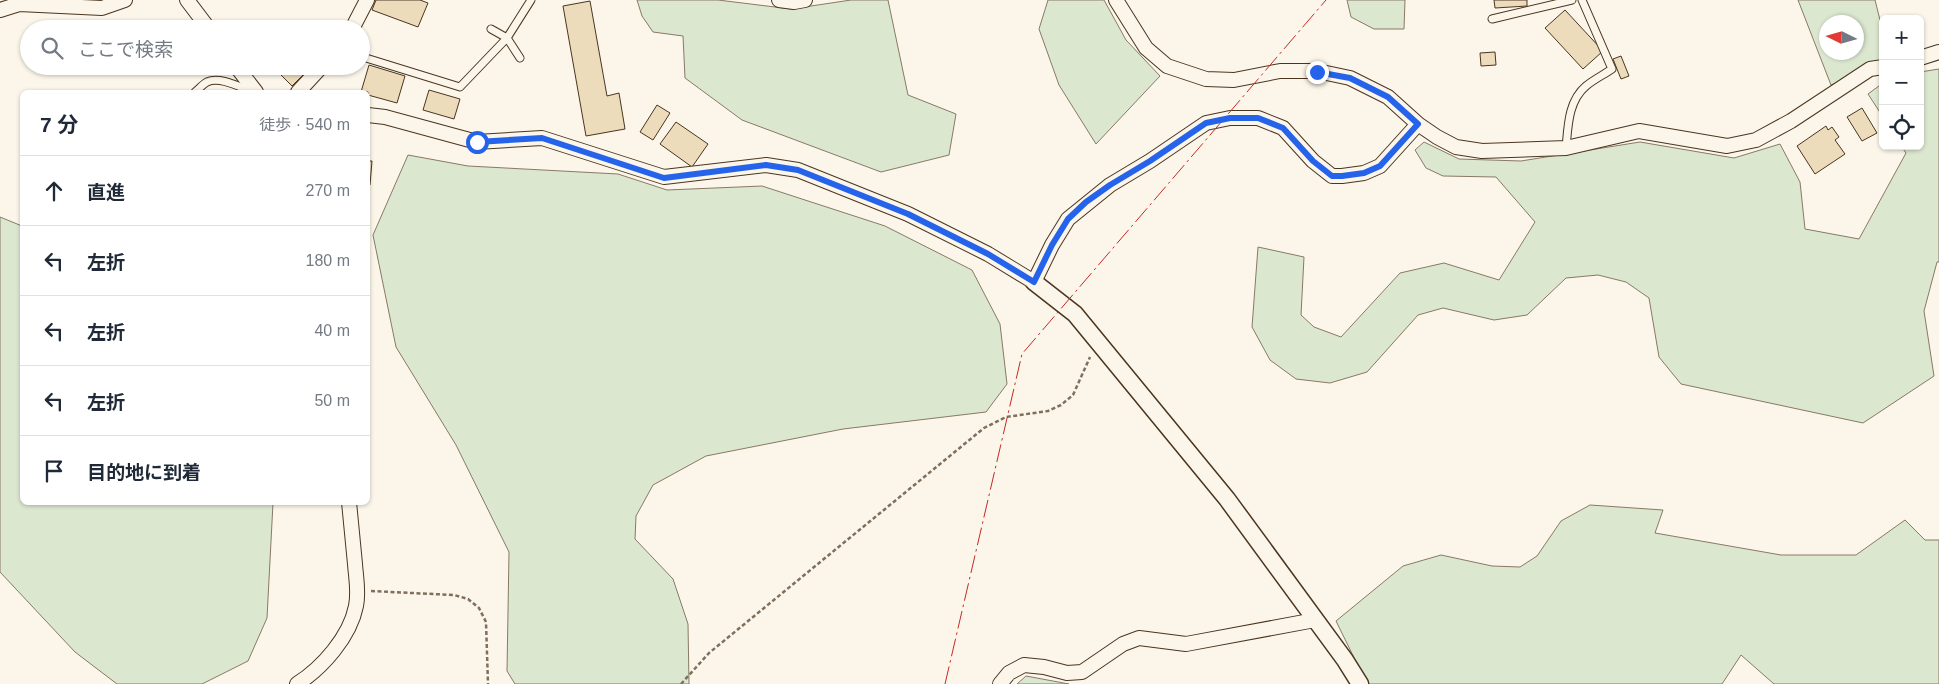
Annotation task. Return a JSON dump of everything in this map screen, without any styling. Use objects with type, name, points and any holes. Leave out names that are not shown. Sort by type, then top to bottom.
[{"type":"street","points":[[0,10],[19,4],[102,8],[125,0]]},
{"type":"street","points":[[187,0],[201,20]]},
{"type":"street","points":[[357,20],[367,0]]},
{"type":"street","points":[[779,0],[794,2],[805,0]]},
{"type":"street","points":[[1116,0],[1146,48],[1167,66],[1206,79],[1234,80],[1280,71],[1317,72],[1350,78],[1388,97],[1418,124],[1456,147],[1482,151],[1566,148],[1639,131],[1727,146],[1756,140],[1791,121],[1870,69],[1879,67]]},
{"type":"street","points":[[1924,57],[1939,52]]},
{"type":"street","points":[[243,75],[254,90]]},
{"type":"street","points":[[300,90],[314,75]]},
{"type":"street","points":[[370,115],[385,117],[477,142],[542,138],[664,178],[766,165],[798,170],[908,214],[988,254],[1034,282],[1075,314],[1227,499],[1360,684]]},
{"type":"street","points":[[1034,282],[1052,245],[1068,219],[1074,213],[1110,185],[1150,161],[1206,123],[1230,118],[1258,118],[1283,128],[1313,161],[1332,176],[1364,173],[1380,166],[1418,124]]},
{"type":"street","points":[[296,684],[313,674],[330,657],[350,623],[356,607],[357,591],[349,505]]},
{"type":"street","points":[[1000,684],[1009,673],[1024,665],[1044,667],[1067,673],[1082,672],[1123,644],[1139,638],[1186,644],[1315,620]]},
{"type":"lane","points":[[370,59],[460,87],[507,38],[530,0]]},
{"type":"lane","points":[[1492,19],[1572,0]]},
{"type":"lane","points":[[1566,148],[1569,116],[1576,96],[1585,86],[1612,69],[1582,0]]},
{"type":"lane","points":[[492,28],[507,38],[520,58]]},
{"type":"lane","points":[[197,90],[207,82],[214,81],[249,90]]},
{"type":"path","points":[[681,684],[709,653],[984,428],[1006,417],[1048,410],[1061,405],[1073,395],[1097,342]]},
{"type":"path","points":[[357,591],[454,594],[468,599],[479,608],[486,622],[488,684]]},
{"type":"green space","points":[[637,0],[718,0],[791,9],[851,0],[888,0],[908,95],[956,114],[949,155],[881,172],[742,120],[685,78],[683,36],[653,32],[642,16]]},
{"type":"green space","points":[[1048,0],[1104,0],[1126,40],[1160,76],[1096,144],[1059,85],[1039,29]]},
{"type":"green space","points":[[1347,0],[1405,0],[1404,29],[1374,29],[1351,17]]},
{"type":"green space","points":[[1798,0],[1875,0],[1879,16],[1879,65],[1831,85],[1821,60],[1864,60],[1864,15],[1819,15],[1819,54]]},
{"type":"green space","points":[[1939,69],[1939,262],[1937,262],[1924,311],[1934,376],[1863,423],[1681,384],[1659,357],[1649,298],[1626,282],[1598,275],[1566,278],[1527,315],[1494,320],[1443,308],[1418,315],[1367,372],[1330,383],[1296,379],[1270,360],[1252,327],[1258,247],[1304,257],[1301,315],[1314,327],[1341,337],[1400,273],[1444,263],[1499,280],[1535,222],[1496,177],[1443,176],[1426,168],[1415,150],[1424,142],[1459,159],[1521,161],[1640,142],[1734,158],[1780,144],[1800,182],[1805,229],[1859,239],[1906,153],[1904,150],[1924,150],[1924,71]]},
{"type":"green space","points":[[1879,86],[1879,111],[1868,94]]},
{"type":"green space","points":[[408,155],[468,166],[618,174],[667,190],[762,186],[885,226],[972,270],[1000,324],[1007,384],[986,412],[843,429],[706,456],[653,485],[636,516],[635,539],[673,579],[688,624],[689,684],[515,684],[507,671],[509,552],[456,445],[396,347],[373,235]]},
{"type":"green space","points":[[0,217],[20,225],[20,505],[273,505],[267,618],[248,661],[202,684],[117,684],[75,652],[0,572]]},
{"type":"green space","points":[[1590,505],[1663,510],[1655,533],[1781,555],[1856,555],[1905,520],[1925,540],[1939,540],[1939,684],[1774,684],[1741,655],[1722,684],[1367,684],[1336,621],[1403,566],[1441,555],[1492,566],[1520,567],[1537,556],[1561,521]]},
{"type":"green space","points":[[1026,676],[1069,684],[1017,684]]},
{"type":"building","points":[[376,0],[420,0],[428,3],[418,27],[372,10]]},
{"type":"building","points":[[1494,0],[1527,0],[1527,6],[1495,8]]},
{"type":"building","points":[[590,1],[607,96],[619,93],[625,129],[586,136],[563,6]]},
{"type":"building","points":[[1565,10],[1603,51],[1583,69],[1545,28]]},
{"type":"building","points":[[1495,52],[1496,65],[1481,66],[1480,53]]},
{"type":"building","points":[[1621,56],[1629,76],[1621,79],[1613,59]]},
{"type":"building","points":[[370,65],[405,76],[397,103],[370,96],[370,90],[362,90],[366,75],[370,75]]},
{"type":"building","points":[[281,75],[303,75],[292,86]]},
{"type":"building","points":[[429,90],[460,99],[454,119],[423,110]]},
{"type":"building","points":[[657,105],[670,113],[653,140],[640,132]]},
{"type":"building","points":[[1862,108],[1877,133],[1862,141],[1847,117]]},
{"type":"building","points":[[676,122],[708,144],[692,167],[660,144]]},
{"type":"building","points":[[1826,126],[1828,130],[1832,127],[1839,137],[1835,140],[1845,154],[1815,174],[1797,146]]},
{"type":"building","points":[[370,161],[372,161],[370,185]]},
{"type":"power","points":[[945,684],[1022,354],[1326,0]]},
{"type":"route","points":[[477,142],[542,138],[664,178],[766,165],[798,170],[908,214],[988,254],[1034,282],[1052,245],[1068,219],[1086,202],[1206,123],[1230,118],[1258,118],[1283,128],[1313,161],[1332,176],[1364,173],[1380,166],[1418,124],[1388,97],[1350,78],[1317,72]]}]
